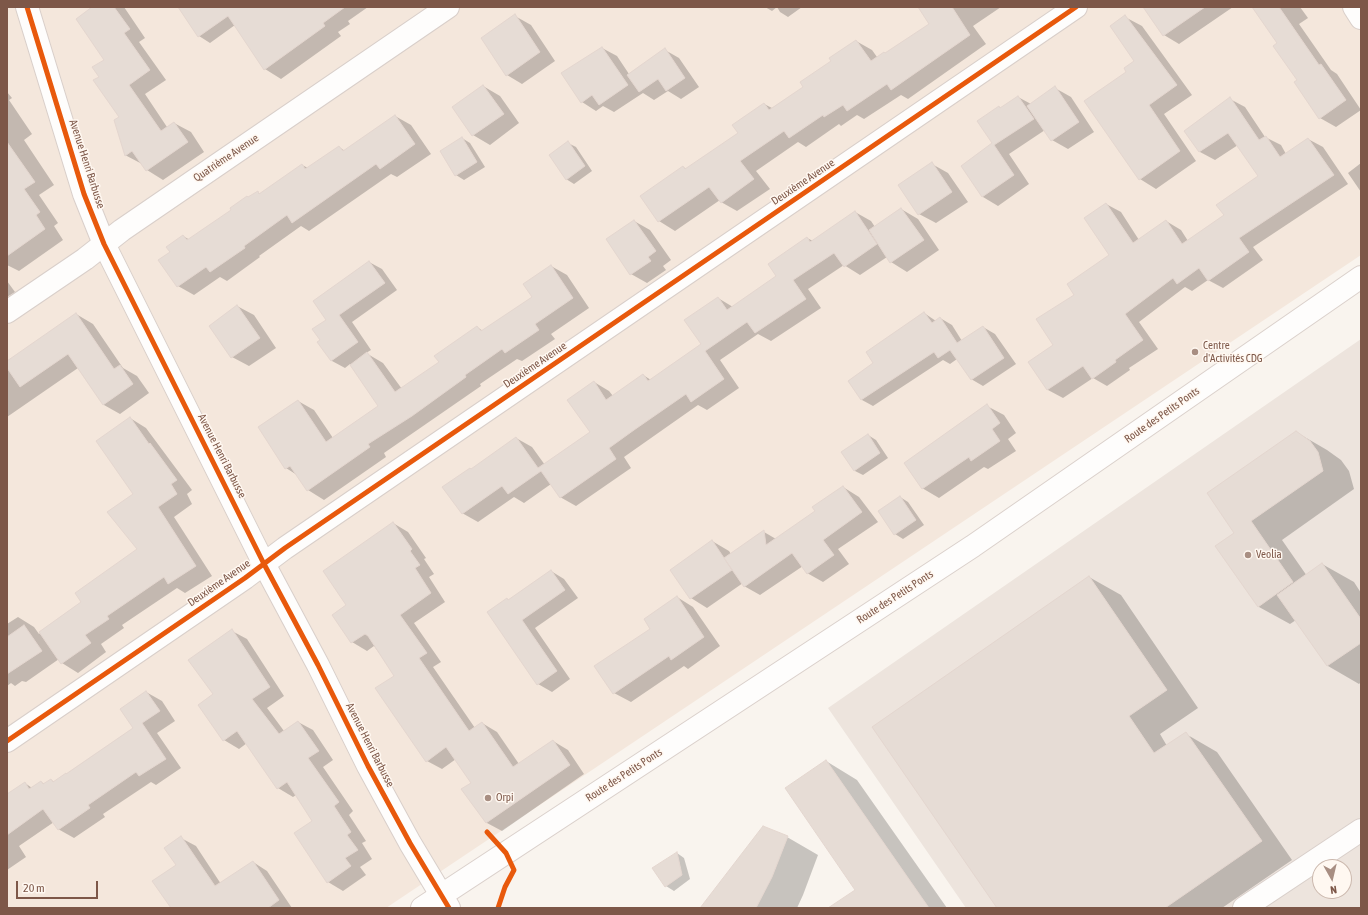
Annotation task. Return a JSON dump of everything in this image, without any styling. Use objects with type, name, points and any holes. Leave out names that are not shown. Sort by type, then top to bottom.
[{"type":"street","name":"Avenue Henri Barbusse","points":[[27,7],[84,194],[104,244],[264,564],[318,665],[368,766],[410,843],[446,902]]},
{"type":"street","name":"Quatrième Avenue","points":[[7,312],[85,259],[122,230],[448,7]]},
{"type":"street","name":"Deuxième Avenue","points":[[7,741],[325,521],[1076,7]]},
{"type":"street","points":[[1354,7],[1361,18]]},
{"type":"street","name":"Route des Petits Ponts","points":[[422,908],[446,902],[973,546],[1361,277]]},
{"type":"street","points":[[1244,908],[1361,830]]},
{"type":"shaded area","points":[[7,7],[1361,7],[1361,255],[386,908],[7,908]]},
{"type":"shaded area","points":[[1361,339],[1361,908],[966,908],[828,708]]},
{"type":"building","points":[[92,7],[114,7],[130,29],[124,33],[150,70],[129,85],[161,131],[174,122],[188,142],[146,171],[132,151],[125,156],[114,120],[119,117],[93,80],[99,77],[92,67],[104,60],[76,19]]},
{"type":"building","points":[[178,7],[345,7],[323,23],[325,26],[264,70],[228,16],[198,37]]},
{"type":"building","points":[[918,7],[952,7],[970,35],[891,90],[887,84],[847,111],[843,105],[824,117],[823,115],[789,138],[784,131],[740,161],[754,179],[721,203],[709,187],[658,222],[640,196],[683,166],[685,169],[738,133],[732,125],[764,103],[769,110],[803,87],[800,82],[831,61],[829,58],[856,40],[871,61],[929,24]]},
{"type":"building","points":[[1143,7],[1205,7],[1163,36]]},
{"type":"building","points":[[1252,7],[1279,7],[1319,65],[1321,64],[1346,100],[1319,119],[1294,82],[1297,80],[1273,46],[1277,43]]},
{"type":"building","points":[[515,14],[540,52],[506,76],[481,38]]},
{"type":"building","points":[[1125,15],[1177,85],[1149,105],[1180,151],[1139,180],[1084,101],[1126,72],[1124,68],[1134,61],[1110,26]]},
{"type":"building","points":[[602,47],[628,85],[599,105],[592,95],[581,103],[561,73]]},
{"type":"building","points":[[665,48],[685,78],[666,91],[658,79],[639,92],[627,75]]},
{"type":"building","points":[[483,85],[504,114],[472,136],[452,107]]},
{"type":"building","points":[[1055,86],[1079,122],[1051,141],[1027,106]]},
{"type":"building","points":[[1018,96],[1034,119],[994,145],[1014,175],[982,197],[961,166],[992,143],[977,121],[999,106],[1000,108]]},
{"type":"building","points":[[1230,97],[1259,140],[1266,136],[1280,157],[1308,138],[1334,175],[1239,238],[1249,252],[1208,281],[1199,268],[1177,284],[1173,278],[1125,314],[1143,340],[1115,360],[1116,362],[1092,379],[1083,366],[1047,390],[1028,362],[1053,345],[1036,319],[1074,295],[1067,284],[1109,255],[1084,218],[1106,203],[1133,243],[1166,220],[1182,244],[1224,215],[1216,205],[1258,176],[1228,133],[1199,152],[1184,131]]},
{"type":"building","points":[[395,115],[415,144],[380,169],[376,164],[292,223],[287,215],[244,246],[245,248],[210,272],[206,267],[177,287],[158,260],[170,252],[166,247],[183,235],[187,240],[231,210],[230,208],[247,196],[248,197],[258,191],[259,194],[302,164],[305,169],[339,146],[343,151]]},
{"type":"building","points":[[462,137],[477,162],[455,176],[440,151]]},
{"type":"building","points":[[568,141],[585,166],[566,180],[549,155]]},
{"type":"building","points":[[7,142],[35,182],[24,189],[40,212],[36,215],[45,229],[7,256]]},
{"type":"building","points":[[932,162],[952,192],[918,215],[898,185]]},
{"type":"building","points":[[901,208],[924,240],[890,263],[869,230]]},
{"type":"building","points":[[855,211],[877,244],[844,267],[834,253],[793,280],[806,299],[755,333],[747,322],[705,351],[724,379],[691,402],[686,394],[609,448],[616,459],[560,498],[541,471],[508,494],[502,486],[462,514],[442,487],[470,468],[471,469],[516,437],[538,468],[590,432],[567,400],[594,381],[606,400],[643,374],[648,381],[701,344],[684,320],[718,297],[727,310],[776,276],[768,264],[807,237],[810,242]]},
{"type":"building","points":[[634,220],[656,251],[648,257],[651,261],[630,275],[606,239]]},
{"type":"building","points":[[369,261],[385,283],[339,315],[358,342],[331,361],[317,342],[320,340],[312,329],[326,320],[313,301]]},
{"type":"building","points":[[551,265],[573,298],[535,324],[539,330],[505,353],[502,349],[465,375],[466,377],[412,416],[368,444],[370,447],[307,491],[290,466],[285,469],[258,427],[298,400],[326,442],[378,406],[350,365],[367,352],[395,392],[439,362],[434,356],[477,326],[481,331],[532,297],[523,284]]},
{"type":"building","points":[[237,305],[260,338],[231,358],[209,326]]},
{"type":"building","points":[[924,312],[932,323],[940,317],[957,343],[983,326],[1004,358],[971,380],[950,350],[938,358],[934,352],[861,400],[848,381],[873,363],[866,352]]},
{"type":"building","points":[[76,313],[114,369],[120,365],[133,384],[103,405],[68,354],[20,387],[7,368],[7,361]]},
{"type":"building","points":[[987,404],[1000,423],[992,429],[1000,441],[971,461],[969,457],[922,489],[904,463]]},
{"type":"building","points":[[130,417],[177,480],[171,484],[177,494],[158,507],[196,566],[168,584],[164,577],[107,616],[109,619],[85,635],[91,643],[61,664],[39,632],[81,602],[75,593],[137,549],[107,512],[133,494],[96,441]]},
{"type":"building","name":"Veolia","points":[[1296,431],[1310,441],[1318,452],[1323,471],[1251,521],[1293,582],[1258,607],[1215,546],[1234,533],[1207,493]]},
{"type":"building","points":[[868,434],[880,453],[854,471],[841,452]]},
{"type":"building","points":[[843,486],[862,512],[823,540],[834,555],[807,574],[792,553],[744,587],[724,558],[764,530],[766,545],[815,511],[812,507]]},
{"type":"building","points":[[900,496],[916,520],[894,535],[878,511]]},
{"type":"building","points":[[393,522],[412,549],[410,551],[420,565],[415,568],[431,593],[400,615],[427,653],[419,658],[469,731],[482,722],[513,767],[553,740],[570,765],[486,823],[461,789],[471,783],[446,747],[426,762],[375,688],[394,676],[368,636],[365,634],[351,643],[332,615],[346,605],[323,571]]},
{"type":"building","points":[[712,540],[732,570],[690,599],[670,570]]},
{"type":"building","points":[[1322,563],[1361,619],[1361,643],[1327,666],[1277,595]]},
{"type":"building","points":[[551,570],[565,590],[522,620],[557,671],[537,685],[487,612],[507,598],[508,600]]},
{"type":"building","points":[[1089,576],[1167,690],[1129,716],[1154,753],[1186,732],[1262,841],[1165,908],[997,908],[872,727]]},
{"type":"building","points":[[677,596],[704,637],[671,660],[669,656],[613,694],[594,666],[650,629],[644,619]]},
{"type":"building","points":[[24,625],[42,651],[7,674],[7,637]]},
{"type":"building","points":[[232,629],[270,687],[252,699],[279,734],[298,721],[319,751],[308,758],[339,802],[334,806],[351,832],[347,835],[358,850],[345,858],[351,866],[327,883],[294,833],[312,821],[287,782],[277,789],[237,731],[223,741],[198,705],[213,694],[188,660]]},
{"type":"building","points":[[146,691],[160,711],[142,723],[166,759],[139,776],[136,772],[88,805],[90,808],[58,830],[43,809],[7,835],[7,794],[25,782],[29,789],[41,781],[43,784],[51,779],[53,782],[133,728],[120,709]]},
{"type":"building","points":[[826,760],[929,908],[828,908],[855,890],[785,788]]},
{"type":"building","points":[[763,826],[788,836],[772,877],[756,908],[700,908]]},
{"type":"building","points":[[181,836],[215,886],[253,861],[279,900],[268,908],[171,908],[152,881],[176,865],[164,848]]},
{"type":"building","points":[[677,852],[682,875],[665,887],[652,868]]},
{"type":"cycle path","points":[[27,7],[84,194],[104,244],[264,564],[318,665],[368,766],[410,843],[449,908]]},
{"type":"cycle path","points":[[7,741],[245,578],[285,548],[1076,7]]},
{"type":"cycle path","points":[[487,832],[506,853],[514,870],[505,887],[498,908]]},
{"type":"place","name":"Centre d'Activités CDG","points":[[1195,352]]},
{"type":"place","name":"Veolia","points":[[1248,555]]},
{"type":"place","name":"Orpi","points":[[488,798]]}]
